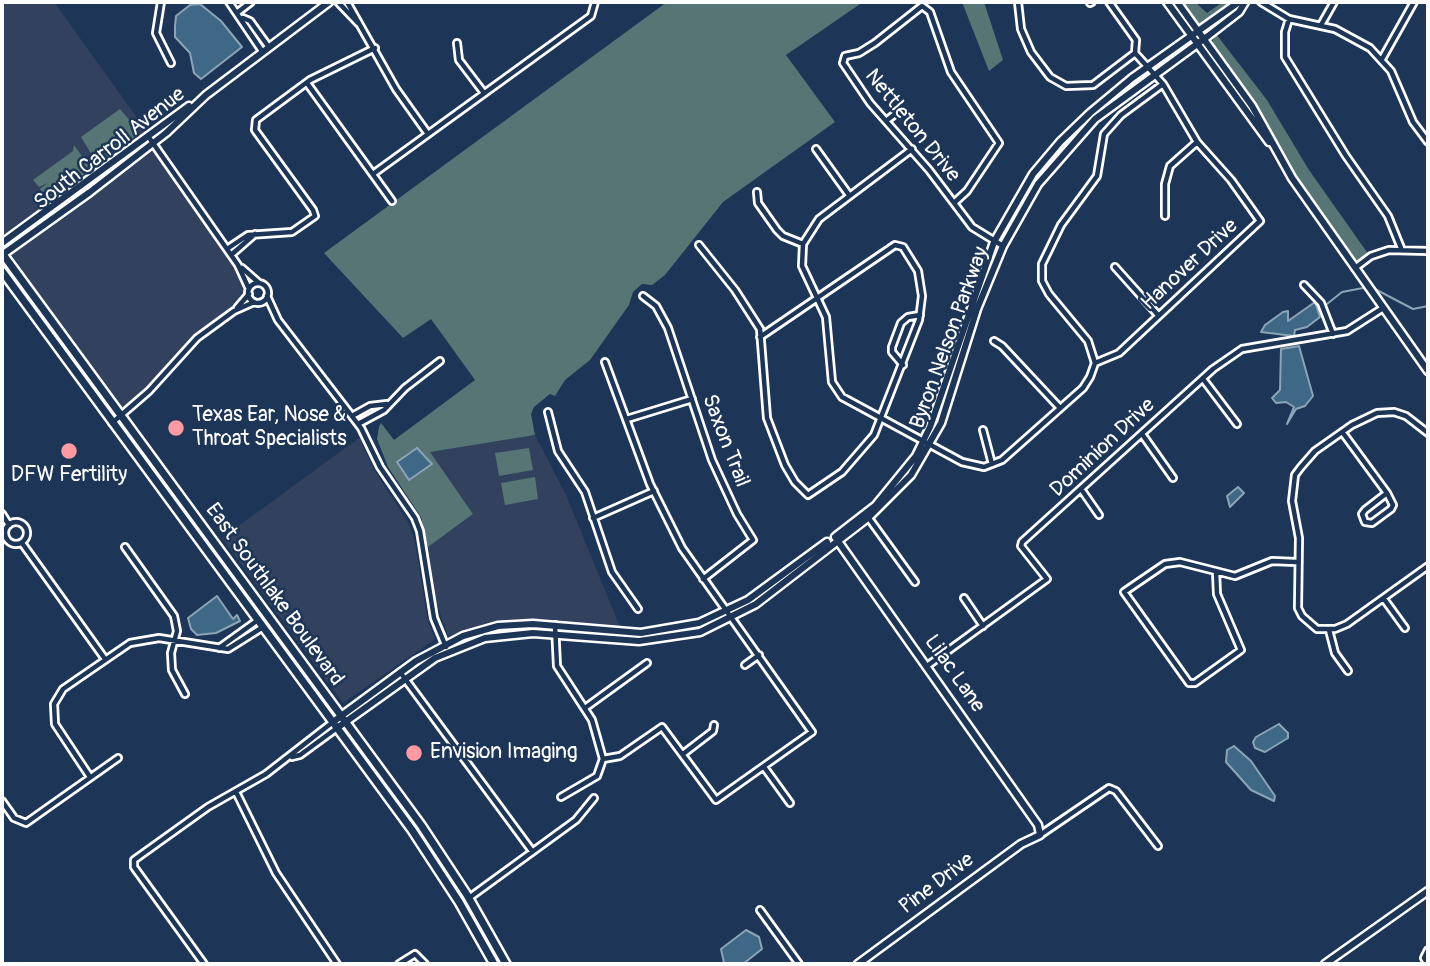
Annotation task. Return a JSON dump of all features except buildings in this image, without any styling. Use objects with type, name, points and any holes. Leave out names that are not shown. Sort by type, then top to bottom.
[{"type":"main road","name":"East Southlake Boulevard","points":[[2,254],[421,825],[469,898],[506,964]]},
{"type":"main road","name":"East Southlake Boulevard","points":[[2,271],[440,870],[494,964]]},
{"type":"main road","points":[[440,870],[459,894],[469,898]]},
{"type":"street","points":[[161,2],[156,33],[171,63]]},
{"type":"street","points":[[229,2],[242,18],[250,21],[265,49]]},
{"type":"street","points":[[238,12],[251,2]]},
{"type":"street","name":"South Carroll Avenue","points":[[2,254],[103,182],[206,95],[329,2]]},
{"type":"street","points":[[338,2],[359,24]]},
{"type":"street","points":[[347,2],[396,89],[428,134]]},
{"type":"street","points":[[1018,2],[1021,29],[1031,52],[1051,77],[1066,86],[1093,85],[1135,53],[1136,40],[1109,2]]},
{"type":"street","points":[[1167,2],[1274,149],[1428,371]]},
{"type":"street","points":[[1177,2],[1252,106],[1274,149]]},
{"type":"street","name":"Byron Nelson Parkway","points":[[335,725],[400,672],[445,643],[498,626],[555,625],[641,633],[674,629],[728,611],[801,564],[867,515],[911,475],[927,441],[994,242],[1033,174],[1060,142],[1090,113],[1197,30],[1239,2]]},
{"type":"street","name":"Byron Nelson Parkway","points":[[927,441],[941,423],[977,309],[1003,246],[1019,214],[1057,160],[1096,119],[1239,12],[1245,2]]},
{"type":"street","points":[[1261,2],[1289,19],[1321,25],[1359,41],[1382,59],[1391,71],[1413,122],[1428,142]]},
{"type":"street","points":[[1321,25],[1334,2]]},
{"type":"street","points":[[1382,59],[1414,2]]},
{"type":"street","points":[[373,174],[591,16],[595,4]]},
{"type":"street","name":"Nettleton Drive","points":[[954,203],[967,191],[999,143],[951,72],[930,12],[923,5],[875,43],[859,53],[845,56],[842,61],[886,121],[912,149],[972,228],[1003,246]]},
{"type":"street","points":[[1289,19],[1284,32],[1285,57],[1346,156],[1388,216],[1401,248]]},
{"type":"street","points":[[457,43],[459,60],[484,93]]},
{"type":"street","points":[[227,249],[248,235],[288,234],[314,216],[313,210],[254,126],[259,116],[307,82],[375,48]]},
{"type":"street","name":"Hanover Drive","points":[[1095,363],[1119,353],[1260,221],[1231,180],[1197,142],[1163,84],[1135,53]]},
{"type":"street","points":[[307,82],[393,201]]},
{"type":"street","points":[[912,149],[819,219],[803,244],[802,266],[818,298],[828,328],[832,382],[848,402],[927,441],[962,462],[984,467],[1002,460],[1083,388],[1095,363],[1086,336],[1046,288],[1042,264],[1060,225],[1097,176],[1104,134],[1121,115],[1163,84]]},
{"type":"street","points":[[886,121],[895,114]]},
{"type":"street","points":[[150,140],[238,265],[257,302],[278,320],[358,424],[380,467],[417,525],[434,618],[448,651]]},
{"type":"street","name":"South Carroll Avenue","points":[[2,243],[119,157],[150,140]]},
{"type":"street","points":[[1165,216],[1165,184],[1170,166],[1197,142]]},
{"type":"street","points":[[816,149],[849,195]]},
{"type":"street","points":[[103,182],[105,170],[119,157]]},
{"type":"street","points":[[82,197],[96,181],[98,172]]},
{"type":"street","points":[[757,192],[758,203],[777,230],[783,236],[803,244]]},
{"type":"street","points":[[231,255],[256,234]]},
{"type":"street","points":[[699,244],[755,320],[760,337],[767,418],[785,465],[795,482],[808,495],[823,487],[856,458],[881,420],[920,315],[922,296],[918,271],[903,247],[897,244],[760,337]]},
{"type":"street","points":[[1355,268],[1371,256],[1401,248],[1428,251]]},
{"type":"street","points":[[238,265],[267,288],[267,296],[278,320]]},
{"type":"street","points":[[1115,267],[1158,315]]},
{"type":"street","points":[[234,311],[249,291],[259,283]]},
{"type":"street","points":[[1304,285],[1321,303],[1333,334]]},
{"type":"street","points":[[112,423],[149,391],[197,338],[234,311],[267,296]]},
{"type":"street","name":"Saxon Trail","points":[[643,296],[656,306],[668,328],[712,460],[737,514],[754,540],[703,579]]},
{"type":"street","name":"Dominion Drive","points":[[927,666],[1047,579],[1021,544],[1203,379],[1242,349],[1333,334],[1357,326],[1383,307]]},
{"type":"street","points":[[903,365],[892,352],[897,334],[905,319],[920,315]]},
{"type":"street","points":[[993,341],[1002,346],[1060,408]]},
{"type":"street","points":[[358,424],[384,410],[387,404],[440,361]]},
{"type":"street","points":[[603,759],[620,756],[662,727],[716,800],[812,732],[682,548],[654,491],[605,362]]},
{"type":"street","points":[[1203,379],[1237,424]]},
{"type":"street","points":[[627,419],[692,399]]},
{"type":"street","points":[[352,416],[370,406],[387,404]]},
{"type":"street","points":[[370,406],[372,415]]},
{"type":"street","points":[[548,412],[558,451],[580,482],[612,572],[638,608]]},
{"type":"street","points":[[1428,433],[1411,418],[1388,412],[1371,415],[1315,451],[1295,475],[1292,502],[1299,538],[1298,608],[1309,624],[1329,630],[1347,624],[1428,566]]},
{"type":"street","points":[[983,430],[992,464]]},
{"type":"street","points":[[1343,433],[1387,494],[1393,505],[1372,523],[1365,522],[1362,514],[1365,510],[1387,494]]},
{"type":"street","points":[[1142,434],[1173,478]]},
{"type":"street","points":[[1081,489],[1099,515]]},
{"type":"street","points":[[593,518],[654,491]]},
{"type":"street","points":[[2,514],[9,525],[6,538],[11,543],[22,543]]},
{"type":"street","points":[[867,515],[915,582]]},
{"type":"street","points":[[9,525],[20,523],[26,527],[27,534],[22,543]]},
{"type":"street","name":"Lilac Lane","points":[[836,538],[1038,825],[1040,835]]},
{"type":"street","points":[[22,543],[105,659]]},
{"type":"street","points":[[125,547],[174,616],[177,631],[172,670],[186,694]]},
{"type":"street","points":[[1216,572],[1217,594],[1241,650],[1195,683],[1189,683],[1124,592],[1165,564],[1180,562],[1235,576],[1272,561],[1297,562]]},
{"type":"street","name":"Byron Nelson Parkway","points":[[343,719],[448,651],[499,635],[555,633],[614,640],[654,640],[700,632],[756,604],[801,564]]},
{"type":"street","points":[[964,598],[983,626]]},
{"type":"street","points":[[1384,599],[1405,628]]},
{"type":"street","points":[[219,648],[260,624]]},
{"type":"street","points":[[90,777],[57,729],[54,704],[63,689],[130,642],[152,638],[219,648],[235,646],[260,624]]},
{"type":"street","points":[[555,625],[557,666],[597,728],[603,759],[597,776],[561,797]]},
{"type":"street","points":[[498,626],[499,635]]},
{"type":"street","points":[[1329,630],[1335,653],[1348,671]]},
{"type":"street","points":[[745,665],[759,655]]},
{"type":"street","points":[[585,708],[647,663]]},
{"type":"street","points":[[400,672],[533,851]]},
{"type":"street","points":[[204,964],[132,862],[187,821],[291,757],[335,725]]},
{"type":"street","points":[[683,754],[713,731],[715,725]]},
{"type":"street","points":[[2,801],[21,823],[31,821],[118,758]]},
{"type":"street","points":[[764,767],[790,803]]},
{"type":"street","points":[[1040,835],[1106,788],[1116,791],[1158,846]]},
{"type":"street","points":[[236,792],[276,873],[337,964]]},
{"type":"street","points":[[469,898],[576,820],[594,799]]},
{"type":"street","name":"Pine Drive","points":[[858,964],[1021,844],[1040,835]]},
{"type":"street","points":[[1325,964],[1428,891]]},
{"type":"street","points":[[760,910],[799,964]]},
{"type":"street","points":[[1427,951],[1424,958],[1428,964]]},
{"type":"street","points":[[399,964],[415,954],[425,964]]},
{"type":"shaded area","points":[[2,2],[54,2],[148,133],[2,237]]},
{"type":"shaded area","points":[[200,4],[221,21],[242,47],[201,79],[194,73],[190,53],[175,37],[176,16],[190,5]]},
{"type":"shaded area","points":[[149,152],[154,152],[161,159],[243,276],[247,293],[238,304],[191,339],[140,395],[119,409],[44,307],[11,253]]},
{"type":"shaded area","points":[[1315,302],[1320,317],[1307,327],[1295,330],[1294,336],[1261,332],[1265,325],[1283,312],[1288,311],[1288,321]]},
{"type":"shaded area","points":[[1299,346],[1313,396],[1305,406],[1296,409],[1287,424],[1294,407],[1286,402],[1276,403],[1272,398],[1280,390],[1281,349]]},
{"type":"shaded area","points":[[535,435],[566,495],[620,627],[535,619],[491,623],[448,636],[436,600],[428,547],[473,514],[429,452]]},
{"type":"shaded area","points":[[359,438],[374,470],[408,522],[415,542],[428,622],[435,639],[343,703],[222,538]]},
{"type":"shaded area","points":[[417,448],[432,464],[409,480],[397,462]]},
{"type":"shaded area","points":[[1238,487],[1244,493],[1230,507],[1227,496]]},
{"type":"shaded area","points":[[217,596],[233,619],[237,615],[240,621],[216,633],[197,635],[191,629],[188,618]]},
{"type":"shaded area","points":[[1279,724],[1288,733],[1288,738],[1265,752],[1255,748],[1253,742],[1256,737]]},
{"type":"shaded area","points":[[1234,746],[1251,761],[1275,796],[1274,801],[1251,790],[1226,762],[1227,750]]},
{"type":"shaded area","points":[[746,930],[759,937],[762,949],[743,964],[724,963],[721,949]]},
{"type":"green space","points":[[667,2],[863,2],[786,55],[835,122],[723,202],[665,275],[652,285],[642,284],[633,292],[629,305],[590,360],[565,380],[555,396],[550,394],[534,407],[531,414],[535,435],[430,452],[473,514],[428,547],[421,517],[388,467],[377,439],[379,427],[381,423],[394,440],[475,380],[431,319],[403,338],[324,253]]},
{"type":"green space","points":[[962,2],[984,2],[1003,60],[989,71]]},
{"type":"green space","points":[[1181,2],[1195,2],[1207,13],[1223,2],[1237,2],[1201,26]]},
{"type":"green space","points":[[1216,34],[1267,100],[1309,170],[1369,255],[1359,261],[1351,257],[1281,155],[1211,44]]},
{"type":"green space","points":[[120,109],[138,130],[137,135],[103,159],[95,160],[81,137]]},
{"type":"green space","points":[[74,145],[88,165],[86,172],[60,195],[46,202],[40,189],[48,183],[39,187],[33,180],[73,151]]},
{"type":"green space","points":[[529,448],[533,470],[499,476],[495,453]]},
{"type":"green space","points":[[535,477],[538,499],[505,505],[501,483]]},
{"type":"waterway","points":[[1327,304],[1342,292],[1363,288]]},
{"type":"waterway","points":[[1375,289],[1413,309],[1428,306]]},
{"type":"place","name":"Texas Ear, Nose & Throat Specialists","points":[[176,428]]},
{"type":"place","name":"DFW Fertility","points":[[69,451]]},
{"type":"place","name":"Envision Imaging","points":[[414,753]]}]
